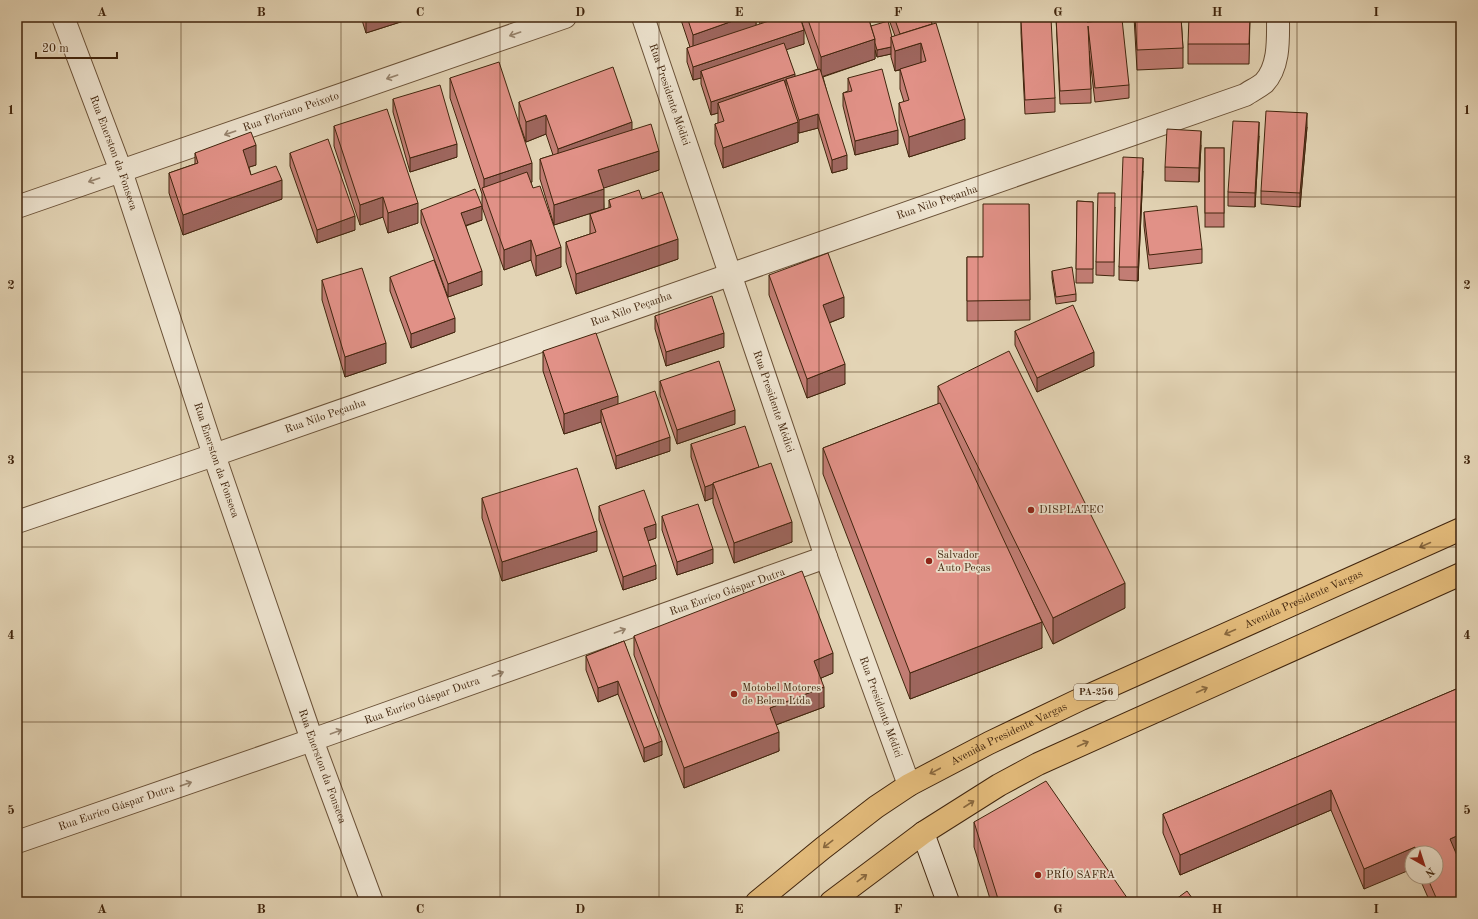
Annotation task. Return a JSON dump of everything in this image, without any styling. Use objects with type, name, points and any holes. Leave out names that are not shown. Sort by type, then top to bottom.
[{"type":"main road","name":"Avenida Presidente Vargas","points":[[757,902],[829,843],[876,807],[909,785],[1081,699],[1461,529]]},
{"type":"main road","points":[[831,902],[923,833],[999,785],[1038,764],[1461,574]]},
{"type":"street","name":"Rua Enerston da Fonseca","points":[[63,17],[121,171],[214,455],[312,740],[372,902]]},
{"type":"street","name":"Rua Floriano Peixoto","points":[[17,207],[565,17]]},
{"type":"street","name":"Rua Presidente Médici","points":[[643,17],[826,557],[909,785]]},
{"type":"street","name":"Rua Nilo Peçanha","points":[[17,522],[730,276],[1246,94],[1264,83],[1274,66],[1278,46],[1278,17]]},
{"type":"street","name":"Rua Euríco Gáspar Dutra","points":[[17,842],[312,740],[826,557]]},
{"type":"street","points":[[923,833],[948,902]]},
{"type":"building","points":[[687,17],[744,17],[693,35]]},
{"type":"building","points":[[781,17],[800,17],[804,30],[693,67],[687,48]]},
{"type":"building","points":[[807,17],[868,17],[875,39],[821,57]]},
{"type":"building","points":[[894,17],[930,17],[932,24],[900,34]]},
{"type":"building","points":[[1056,17],[1087,17],[1087,22],[1122,19],[1129,85],[1095,88],[1088,26],[1091,89],[1060,91]]},
{"type":"building","points":[[1135,17],[1181,17],[1183,48],[1137,50]]},
{"type":"building","points":[[1189,17],[1250,17],[1249,44],[1188,44]]},
{"type":"building","points":[[1051,18],[1055,98],[1025,100],[1021,20]]},
{"type":"building","points":[[888,21],[892,37],[891,47],[877,50],[871,26]]},
{"type":"building","points":[[936,23],[965,119],[909,137],[899,103],[909,100],[900,69],[926,61],[921,43],[895,51],[891,37]]},
{"type":"building","points":[[784,43],[795,74],[711,102],[701,71]]},
{"type":"building","points":[[499,62],[532,163],[484,179],[450,78]]},
{"type":"building","points":[[613,67],[632,122],[558,149],[546,115],[526,122],[519,102]]},
{"type":"building","points":[[820,69],[847,155],[832,160],[818,114],[799,120],[786,79]]},
{"type":"building","points":[[882,69],[898,130],[855,141],[843,93],[852,91],[848,78]]},
{"type":"building","points":[[784,80],[798,122],[723,148],[715,124],[724,121],[718,103]]},
{"type":"building","points":[[440,85],[457,144],[410,158],[393,99]]},
{"type":"building","points":[[387,109],[418,203],[388,213],[383,197],[360,205],[334,126]]},
{"type":"building","points":[[1266,111],[1307,113],[1300,193],[1261,191]]},
{"type":"building","points":[[1233,121],[1259,122],[1255,193],[1228,192]]},
{"type":"building","points":[[651,124],[659,151],[598,170],[604,189],[554,205],[540,159]]},
{"type":"building","points":[[1167,129],[1201,131],[1199,168],[1165,167]]},
{"type":"building","points":[[251,132],[256,145],[243,150],[251,175],[276,166],[282,180],[183,215],[169,173],[198,163],[195,153]]},
{"type":"building","points":[[328,139],[355,216],[317,230],[290,153]]},
{"type":"building","points":[[1205,148],[1224,148],[1224,213],[1205,213]]},
{"type":"building","points":[[1123,157],[1143,158],[1138,267],[1119,267]]},
{"type":"building","points":[[527,172],[533,188],[540,186],[561,247],[536,256],[531,240],[504,250],[482,188]]},
{"type":"building","points":[[475,189],[482,206],[461,213],[482,271],[448,284],[421,210]]},
{"type":"building","points":[[639,190],[642,199],[662,192],[678,239],[576,274],[566,242],[596,232],[590,214],[611,207],[609,200]]},
{"type":"building","points":[[1098,193],[1115,193],[1114,262],[1096,262]]},
{"type":"building","points":[[1077,201],[1093,202],[1093,269],[1076,269]]},
{"type":"building","points":[[983,204],[1029,204],[1030,300],[967,301],[967,257],[983,257]]},
{"type":"building","points":[[1197,206],[1202,249],[1149,255],[1144,212]]},
{"type":"building","points":[[828,253],[844,297],[823,305],[845,364],[807,379],[769,275]]},
{"type":"building","points":[[434,260],[455,318],[411,334],[390,277]]},
{"type":"building","points":[[1072,267],[1076,294],[1056,297],[1052,271]]},
{"type":"building","points":[[362,268],[386,343],[345,357],[322,280]]},
{"type":"building","points":[[712,296],[724,333],[666,352],[655,316]]},
{"type":"building","points":[[1073,305],[1094,352],[1037,378],[1015,331]]},
{"type":"building","points":[[596,333],[618,396],[564,414],[543,351]]},
{"type":"building","name":"DISPLATEC","points":[[1009,351],[1125,583],[1053,618],[938,386]]},
{"type":"building","points":[[719,361],[735,410],[677,430],[660,381]]},
{"type":"building","points":[[655,391],[670,437],[616,456],[601,410]]},
{"type":"building","name":"Salvador Auto Peças","points":[[940,403],[1042,622],[910,673],[823,448]]},
{"type":"building","points":[[745,426],[759,467],[705,487],[691,444]]},
{"type":"building","points":[[771,463],[792,522],[734,543],[713,483]]},
{"type":"building","points":[[577,468],[597,531],[502,562],[482,498]]},
{"type":"building","points":[[644,490],[656,524],[644,528],[656,565],[623,577],[599,506]]},
{"type":"building","points":[[698,504],[713,549],[677,562],[662,516]]},
{"type":"building","name":"Motobel Motores de Belem Ltda","points":[[802,571],[833,653],[814,661],[824,687],[770,708],[779,732],[684,768],[634,636]]},
{"type":"building","points":[[624,641],[662,741],[644,748],[618,681],[598,688],[586,656]]},
{"type":"building","points":[[1461,687],[1461,834],[1450,839],[1461,865],[1461,902],[1438,902],[1431,885],[1444,885],[1444,845],[1404,845],[1404,852],[1364,869],[1331,790],[1180,855],[1163,814]]},
{"type":"building","name":"PRÍO SAFRA","points":[[1046,781],[1130,902],[999,902],[974,822]]},
{"type":"building","points":[[1187,891],[1195,902],[1172,902]]},
{"type":"place","name":"DISPLATEC","points":[[1031,510]]},
{"type":"place","name":"Salvador Auto Peças","points":[[929,561]]},
{"type":"place","name":"Motobel Motores de Belem Ltda","points":[[734,694]]},
{"type":"place","name":"PRÍO SAFRA","points":[[1038,875]]}]
